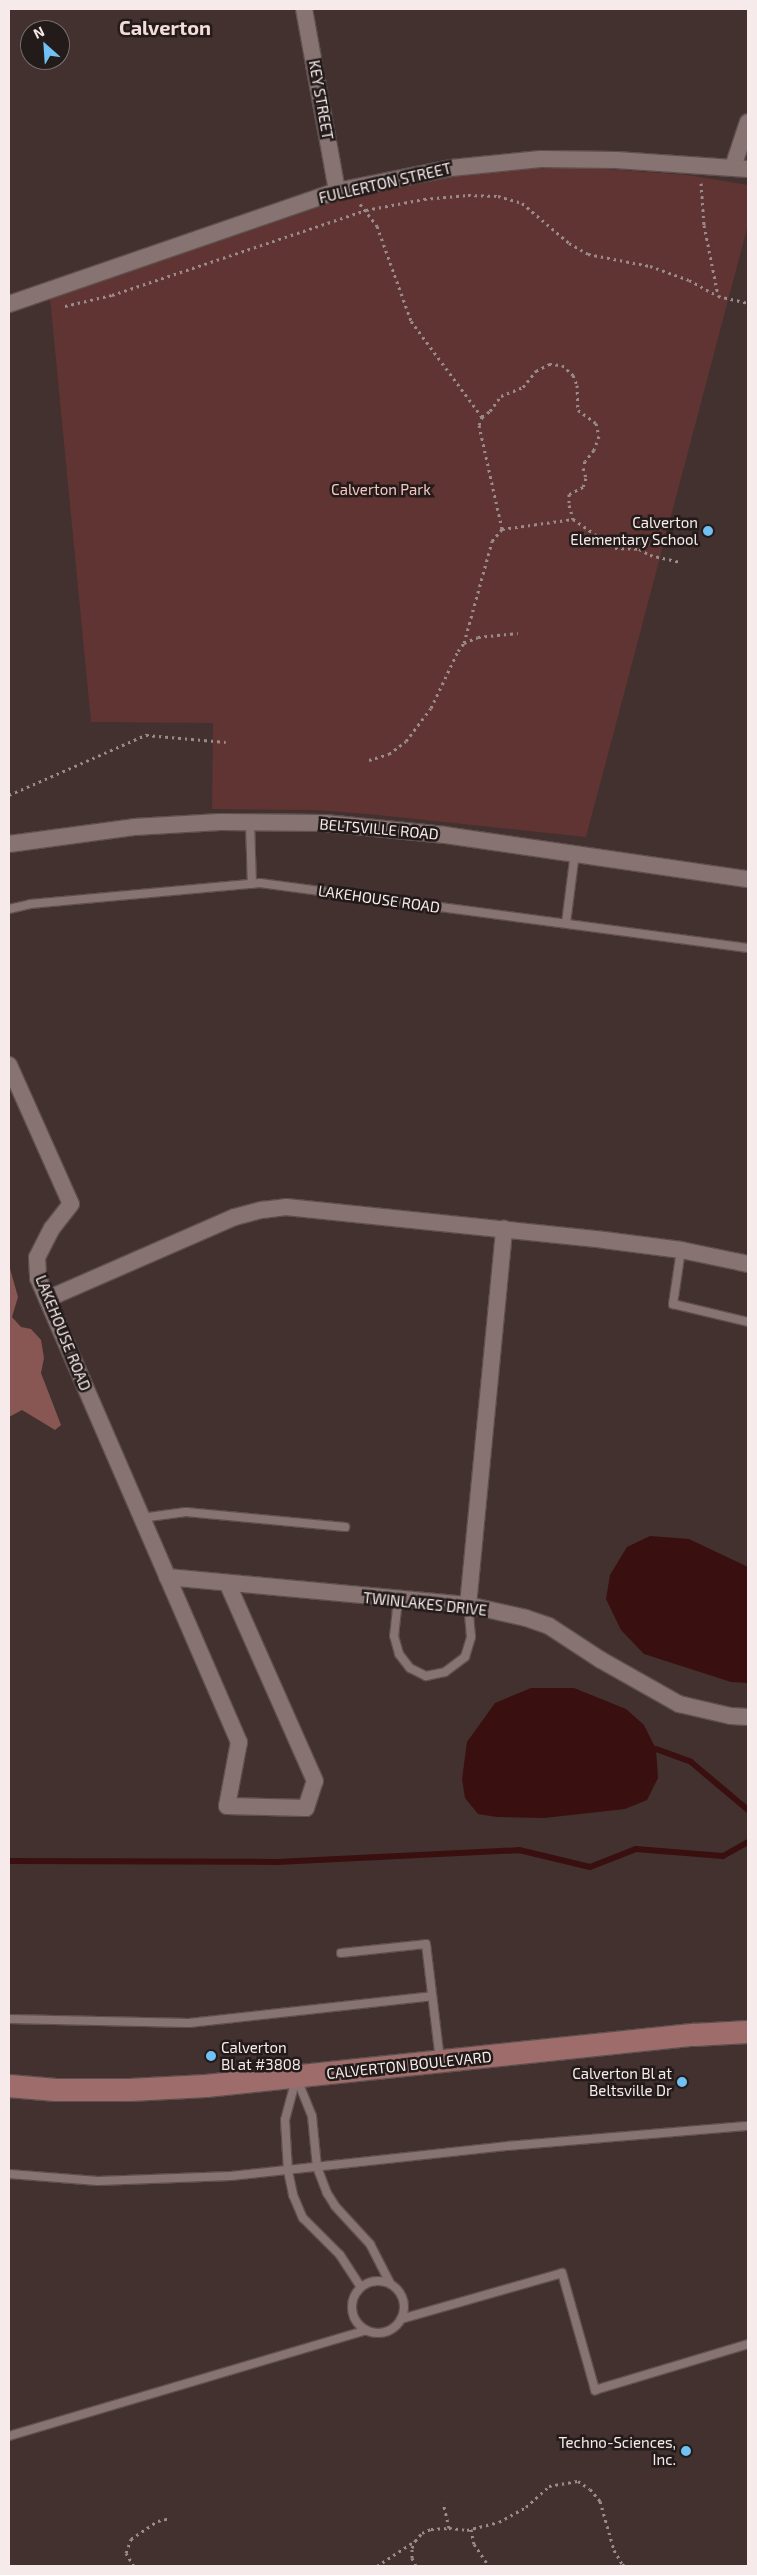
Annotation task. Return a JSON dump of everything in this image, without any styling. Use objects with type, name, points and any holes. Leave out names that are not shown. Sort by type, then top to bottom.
[{"type":"street","name":"KEY STREET","points":[[304,9],[337,191]]},
{"type":"street","points":[[741,168],[748,122]]},
{"type":"street","name":"FULLERTON STREET","points":[[9,304],[337,191],[451,168],[541,159],[616,160],[741,168]]},
{"type":"street","name":"BELTSVILLE ROAD","points":[[9,844],[134,827],[250,822],[325,823],[382,827],[748,879]]},
{"type":"street","name":"LAKEHOUSE ROAD","points":[[9,1065],[71,1204],[52,1228],[37,1257],[38,1278],[140,1518],[239,1742],[227,1806],[306,1808],[315,1781],[228,1585]]},
{"type":"street","points":[[47,1299],[235,1217],[262,1210],[310,1208],[504,1229],[681,1250],[748,1264]]},
{"type":"street","points":[[468,1605],[504,1229]]},
{"type":"street","name":"TWINLAKES DRIVE","points":[[167,1578],[228,1585],[468,1605],[526,1618],[549,1626],[601,1660],[679,1704],[731,1716],[748,1717]]},
{"type":"street","name":"CALVERTON BOULEVARD","points":[[9,2086],[56,2090],[130,2090],[297,2077],[694,2035],[748,2032]]},
{"type":"lane","points":[[250,822],[252,884]]},
{"type":"lane","points":[[566,923],[575,853]]},
{"type":"lane","name":"LAKEHOUSE ROAD","points":[[9,909],[30,904],[252,884],[566,923],[748,948]]},
{"type":"lane","points":[[681,1250],[673,1304],[748,1322]]},
{"type":"lane","points":[[140,1518],[186,1512],[344,1527]]},
{"type":"lane","points":[[398,1599],[394,1636],[399,1654],[410,1668],[426,1676],[445,1672],[465,1656],[471,1637],[468,1605]]},
{"type":"lane","points":[[341,1953],[426,1944],[440,2062]]},
{"type":"lane","points":[[9,2019],[190,2023],[432,1996]]},
{"type":"lane","points":[[297,2077],[312,2116],[317,2167],[327,2193],[341,2213],[370,2244],[390,2283],[401,2295],[404,2311],[401,2319],[390,2330],[373,2333],[359,2325],[352,2310],[355,2293],[361,2287],[375,2281],[390,2283]]},
{"type":"lane","points":[[297,2077],[285,2120],[288,2171],[293,2194],[303,2218],[340,2255],[361,2287]]},
{"type":"lane","points":[[9,2174],[98,2181],[231,2176],[508,2146],[748,2126]]},
{"type":"lane","points":[[401,2319],[562,2273],[595,2390],[748,2344]]},
{"type":"lane","points":[[9,2436],[366,2330]]},
{"type":"path","points":[[701,174],[704,225],[718,296]]},
{"type":"path","points":[[56,308],[112,295],[366,210],[424,199],[468,195],[498,196],[522,203],[569,243],[588,254],[650,266],[689,280],[718,296],[748,303]]},
{"type":"path","points":[[355,198],[366,210],[376,226],[411,321],[482,417]]},
{"type":"path","points":[[502,529],[479,425],[482,417],[490,411],[501,396],[523,387],[536,371],[549,364],[562,365],[573,374],[577,385],[578,410],[596,423],[599,436],[594,450],[585,461],[583,468],[586,478],[583,487],[569,494],[569,505],[573,518],[615,548],[639,549],[650,555],[680,562]]},
{"type":"path","points":[[369,760],[390,754],[406,741],[431,708],[458,650],[464,643],[492,541],[502,529],[573,518]]},
{"type":"path","points":[[464,643],[478,637],[518,633]]},
{"type":"path","points":[[9,795],[146,735],[226,742]]},
{"type":"path","points":[[377,2566],[431,2529],[471,2529],[506,2518],[526,2507],[550,2486],[578,2481],[600,2501],[614,2550],[622,2566]]},
{"type":"path","points":[[442,2503],[449,2528]]},
{"type":"path","points":[[134,2566],[126,2553],[131,2539],[158,2521],[170,2518]]},
{"type":"path","points":[[471,2529],[476,2549],[489,2566]]},
{"type":"path","points":[[415,2541],[412,2548],[412,2558],[416,2566]]},
{"type":"green space","name":"Calverton Park","points":[[593,168],[687,175],[748,185],[748,225],[586,837],[318,810],[212,809],[213,723],[91,722],[50,298],[337,201],[381,188],[487,171]]},
{"type":"shaded area","points":[[9,1265],[18,1297],[12,1317],[21,1327],[31,1329],[41,1340],[44,1358],[41,1373],[61,1425],[55,1430],[22,1410],[9,1417]]},
{"type":"shaded area","points":[[650,1536],[689,1539],[748,1567],[748,1683],[731,1682],[644,1654],[621,1630],[606,1599],[610,1575],[627,1547]]},
{"type":"shaded area","points":[[531,1688],[574,1688],[626,1709],[644,1725],[656,1749],[658,1778],[647,1800],[625,1809],[544,1818],[497,1817],[478,1814],[465,1798],[462,1779],[467,1742],[495,1703]]},
{"type":"waterway","points":[[656,1749],[691,1762],[748,1810]]},
{"type":"waterway","points":[[9,1861],[277,1862],[519,1850],[590,1867],[636,1849],[723,1856],[748,1842]]},
{"type":"place","name":"Calverton Elementary School","points":[[708,531]]},
{"type":"place","name":"Calverton Bl at #3808","points":[[211,2056]]},
{"type":"place","name":"Calverton Bl at Beltsville Dr","points":[[682,2082]]},
{"type":"place","name":"Techno-Sciences, Inc.","points":[[686,2451]]},
{"type":"district","name":"Calverton","points":[[165,27]]}]
